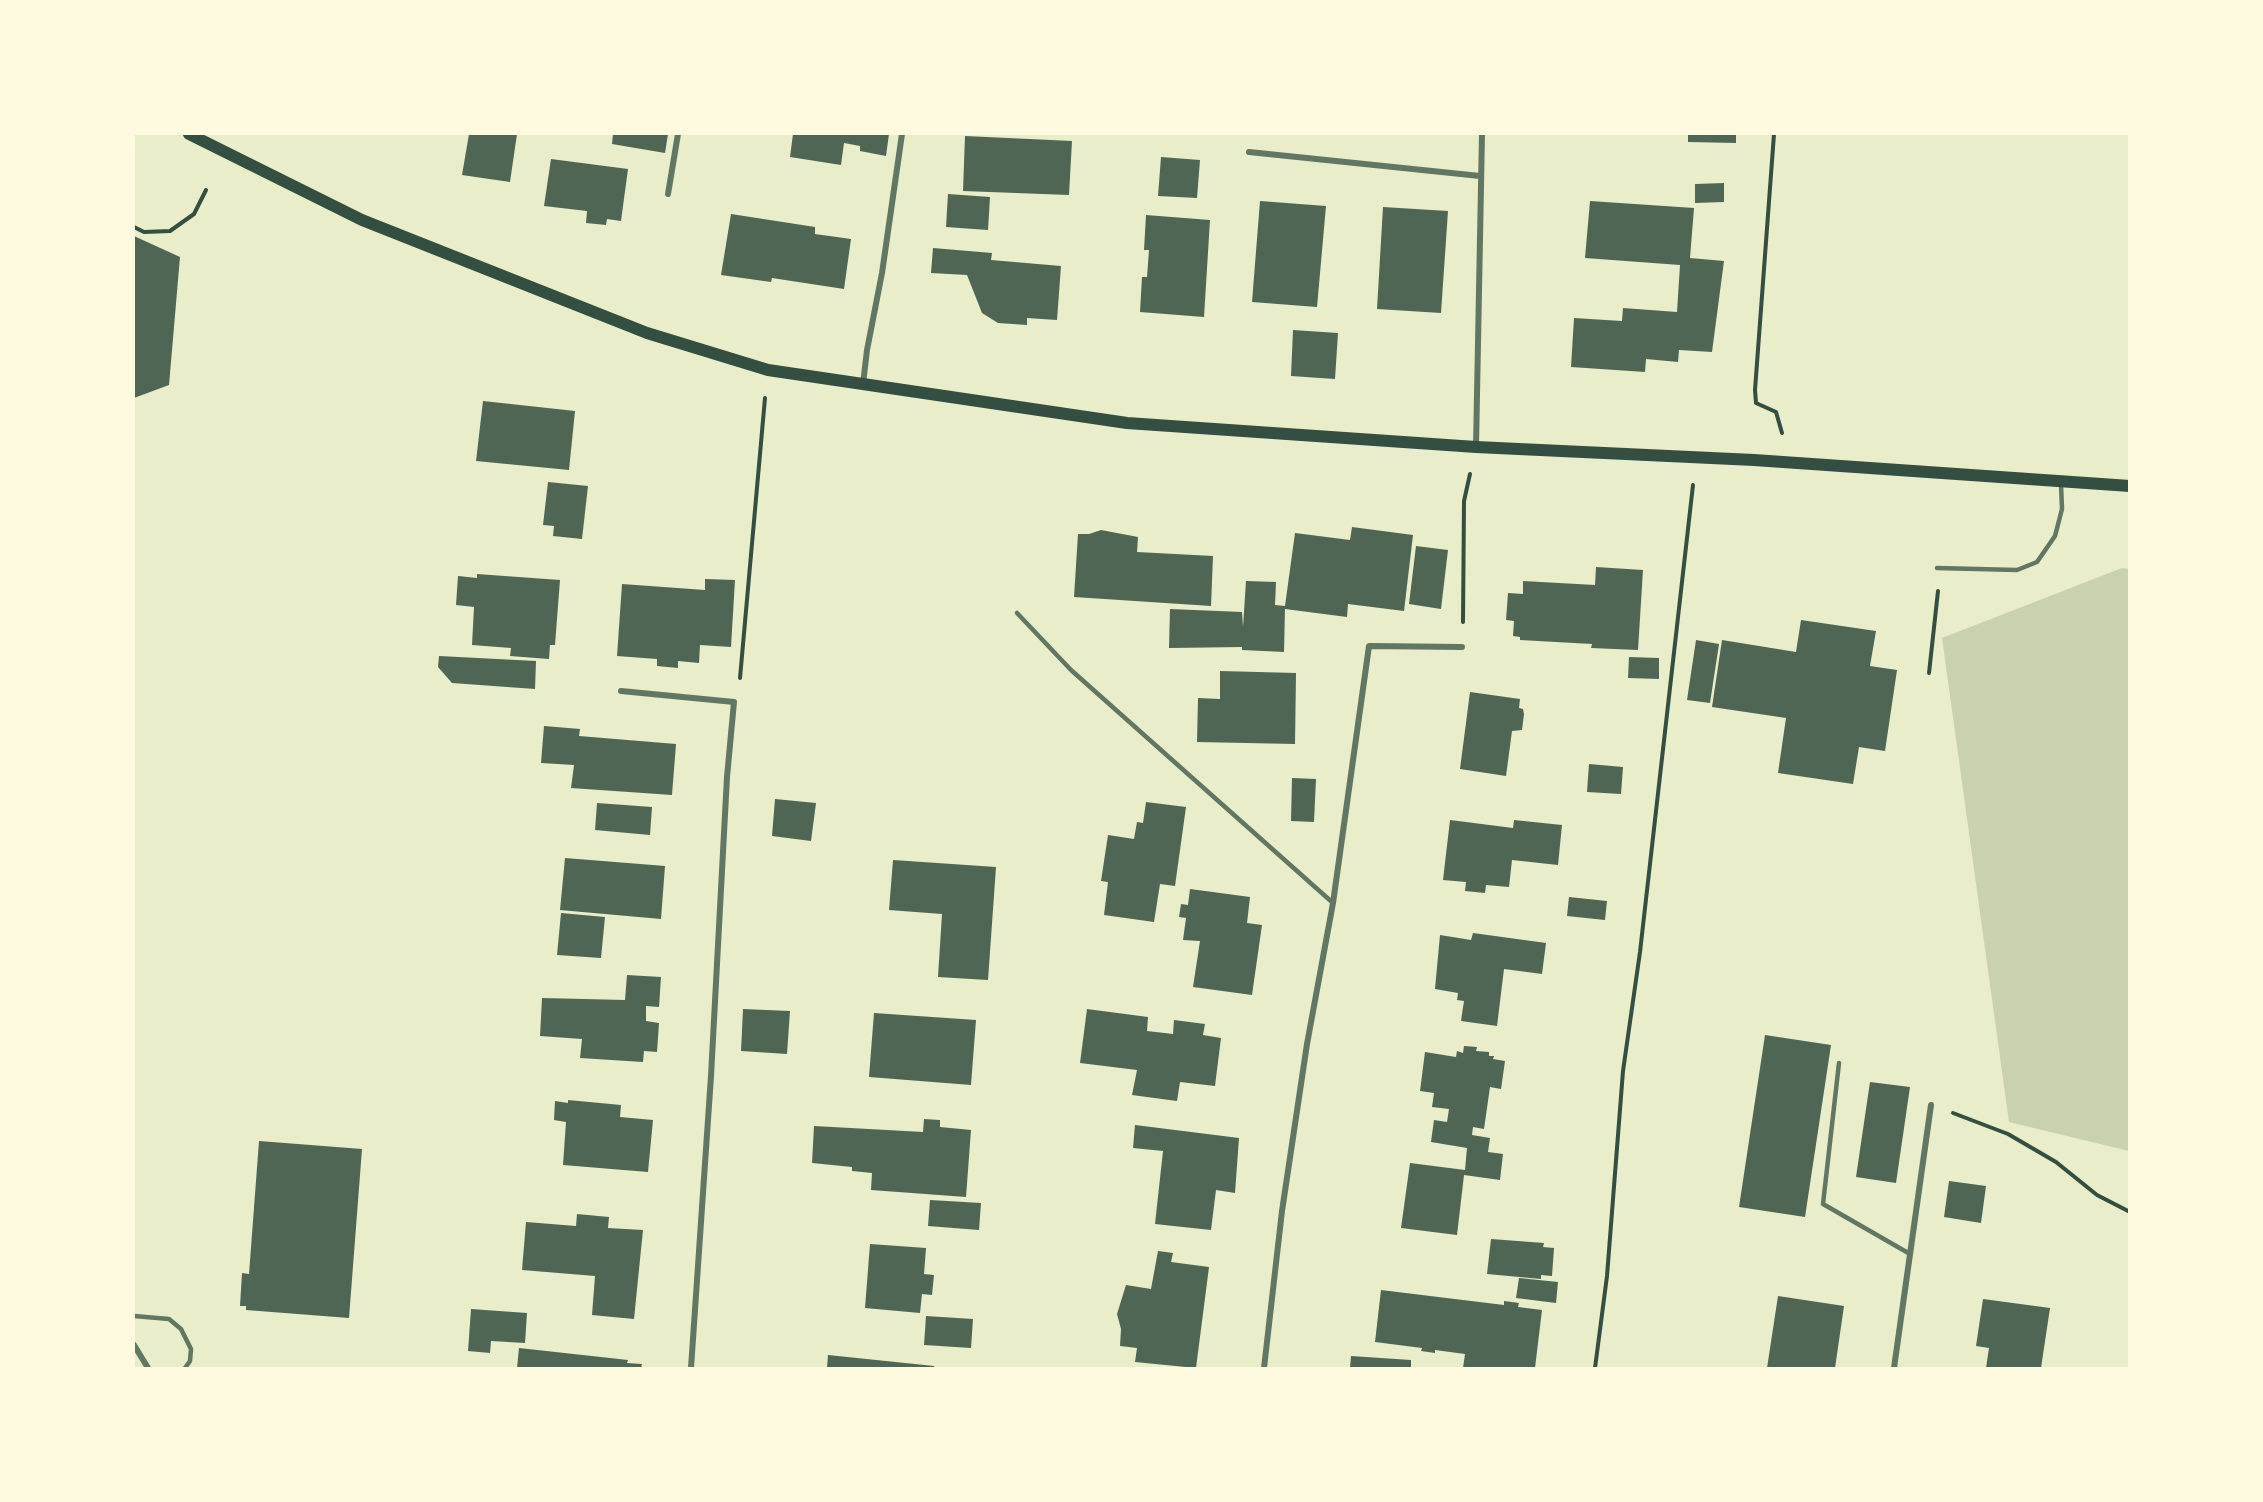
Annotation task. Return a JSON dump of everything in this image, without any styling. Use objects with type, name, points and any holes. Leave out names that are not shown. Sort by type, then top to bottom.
[{"type":"main road","points":[[189,134],[362,220],[648,333],[768,370],[1127,423],[1476,447],[1754,460],[2130,486]]},
{"type":"street","points":[[668,194],[678,134]]},
{"type":"street","points":[[863,384],[902,134]]},
{"type":"street","points":[[1476,447],[1482,134]]},
{"type":"street","points":[[1249,152],[1480,176]]},
{"type":"street","points":[[1264,1368],[1282,1211],[1307,1044],[1333,903],[1369,646],[1462,647]]},
{"type":"street","points":[[621,691],[734,702],[727,777],[711,1076],[690,1368]]},
{"type":"street","points":[[1894,1368],[1931,1105]]},
{"type":"street","points":[[134,1345],[148,1368]]},
{"type":"lane","points":[[1937,568],[2017,570],[2037,562],[2055,536],[2062,509],[2061,480]]},
{"type":"lane","points":[[1017,613],[1071,670],[1333,903]]},
{"type":"lane","points":[[1839,1063],[1822,1204],[1910,1254]]},
{"type":"lane","points":[[134,1316],[169,1319],[181,1329],[191,1349],[190,1360],[184,1368]]},
{"type":"path","points":[[1774,134],[1755,390],[1756,403],[1776,412],[1782,435]]},
{"type":"path","points":[[134,227],[144,232],[170,231],[194,214],[206,190]]},
{"type":"path","points":[[734,702],[742,671],[760,431],[768,370]]},
{"type":"path","points":[[1462,647],[1464,501],[1476,447]]},
{"type":"path","points":[[1595,1368],[1607,1276],[1623,1071],[1652,849],[1693,485]]},
{"type":"path","points":[[1929,673],[1939,586],[1937,568]]},
{"type":"path","points":[[1931,1105],[2008,1134],[2056,1162],[2097,1195],[2130,1212]]},
{"type":"green space","points":[[2122,568],[2130,569],[2129,1151],[2009,1122],[1942,638]]},
{"type":"building","points":[[469,134],[517,134],[510,182],[462,175]]},
{"type":"building","points":[[613,134],[668,134],[665,153],[612,144]]},
{"type":"building","points":[[793,134],[889,134],[886,156],[860,151],[860,146],[844,143],[841,165],[790,157]]},
{"type":"building","points":[[1688,134],[1736,134],[1736,143],[1688,142]]},
{"type":"building","points":[[965,136],[1072,141],[1069,195],[963,191]]},
{"type":"building","points":[[1161,157],[1200,160],[1197,198],[1158,196]]},
{"type":"building","points":[[551,159],[628,169],[621,221],[607,219],[606,225],[586,223],[587,211],[544,206]]},
{"type":"building","points":[[1724,183],[1724,202],[1695,203],[1695,184]]},
{"type":"building","points":[[948,194],[990,197],[988,230],[946,227]]},
{"type":"building","points":[[1260,201],[1326,206],[1317,307],[1252,302]]},
{"type":"building","points":[[1590,201],[1694,208],[1690,258],[1724,261],[1712,352],[1679,350],[1678,362],[1646,359],[1645,372],[1571,367],[1574,318],[1622,321],[1623,308],[1677,312],[1680,265],[1585,258]]},
{"type":"building","points":[[1383,207],[1448,211],[1441,313],[1377,309]]},
{"type":"building","points":[[731,214],[815,227],[815,234],[851,239],[844,289],[772,278],[771,282],[721,275]]},
{"type":"building","points":[[1146,215],[1210,220],[1204,317],[1140,312],[1142,277],[1147,277],[1149,250],[1144,250]]},
{"type":"building","points":[[134,236],[180,257],[169,385],[134,398]]},
{"type":"building","points":[[933,248],[992,253],[991,260],[1061,266],[1057,320],[1027,318],[1027,325],[998,323],[982,313],[967,275],[931,273]]},
{"type":"building","points":[[1293,330],[1338,333],[1335,379],[1291,376]]},
{"type":"building","points":[[483,401],[575,411],[569,470],[476,461]]},
{"type":"building","points":[[548,482],[588,486],[582,539],[553,536],[554,526],[543,525]]},
{"type":"building","points":[[1352,527],[1413,535],[1404,611],[1348,604],[1347,617],[1285,609],[1284,652],[1242,650],[1242,647],[1169,648],[1170,609],[1242,612],[1243,627],[1246,581],[1276,582],[1275,605],[1285,606],[1295,533],[1350,540]]},
{"type":"building","points":[[1101,530],[1138,537],[1137,552],[1213,556],[1211,606],[1074,597],[1078,534],[1089,534]]},
{"type":"building","points":[[1416,546],[1448,550],[1441,609],[1409,604]]},
{"type":"building","points":[[1596,567],[1643,570],[1638,650],[1591,648],[1592,644],[1520,640],[1520,637],[1513,636],[1514,621],[1506,620],[1508,593],[1523,594],[1523,581],[1595,585]]},
{"type":"building","points":[[477,574],[560,580],[555,645],[550,645],[549,659],[510,656],[511,648],[472,645],[474,607],[456,605],[458,576],[477,578]]},
{"type":"building","points":[[705,579],[735,580],[731,647],[700,645],[699,663],[678,661],[678,668],[657,666],[657,659],[617,656],[622,584],[705,590]]},
{"type":"building","points":[[1801,620],[1876,631],[1870,666],[1897,670],[1885,751],[1859,747],[1853,784],[1778,773],[1786,718],[1712,707],[1722,640],[1796,652]]},
{"type":"building","points":[[1696,640],[1719,644],[1710,703],[1687,700]]},
{"type":"building","points":[[439,656],[536,661],[535,689],[452,683],[438,667]]},
{"type":"building","points":[[1629,657],[1659,658],[1659,679],[1628,678]]},
{"type":"building","points":[[1220,671],[1296,673],[1295,744],[1197,742],[1198,698],[1220,699]]},
{"type":"building","points":[[1470,692],[1520,699],[1519,708],[1523,709],[1524,714],[1522,730],[1512,731],[1506,776],[1460,769]]},
{"type":"building","points":[[544,726],[580,729],[579,736],[676,744],[672,795],[571,788],[574,765],[541,763]]},
{"type":"building","points":[[1589,764],[1623,767],[1621,794],[1587,792]]},
{"type":"building","points":[[1292,778],[1316,779],[1314,822],[1291,821]]},
{"type":"building","points":[[775,799],[816,803],[811,841],[772,836]]},
{"type":"building","points":[[1146,802],[1186,807],[1175,886],[1160,884],[1154,922],[1104,915],[1108,882],[1101,881],[1108,835],[1134,839],[1137,822],[1143,823]]},
{"type":"building","points":[[597,803],[652,807],[650,835],[595,830]]},
{"type":"building","points":[[1450,820],[1513,828],[1514,820],[1562,825],[1558,865],[1512,860],[1509,887],[1486,885],[1485,893],[1465,891],[1466,882],[1443,880]]},
{"type":"building","points":[[565,858],[665,866],[661,919],[560,910]]},
{"type":"building","points":[[893,860],[996,867],[988,980],[938,977],[942,914],[889,910]]},
{"type":"building","points":[[1190,889],[1250,897],[1247,923],[1262,925],[1252,995],[1193,987],[1200,941],[1183,940],[1186,918],[1179,917],[1181,904],[1188,905]]},
{"type":"building","points":[[1569,897],[1607,901],[1605,920],[1567,916]]},
{"type":"building","points":[[561,913],[605,917],[601,958],[557,955]]},
{"type":"building","points":[[1473,933],[1546,943],[1542,974],[1504,969],[1497,1026],[1461,1021],[1464,1001],[1457,1000],[1458,993],[1435,989],[1440,935],[1471,940]]},
{"type":"building","points":[[627,975],[661,977],[659,1007],[646,1006],[646,1021],[659,1023],[657,1052],[644,1051],[643,1062],[580,1058],[582,1039],[540,1036],[542,998],[625,1000]]},
{"type":"building","points":[[743,1009],[790,1011],[787,1054],[741,1051]]},
{"type":"building","points":[[1087,1009],[1148,1017],[1147,1031],[1173,1034],[1174,1020],[1205,1024],[1203,1035],[1221,1038],[1215,1086],[1180,1082],[1177,1101],[1132,1095],[1137,1070],[1080,1063]]},
{"type":"building","points":[[874,1013],[976,1020],[971,1085],[869,1077]]},
{"type":"building","points":[[1765,1035],[1831,1045],[1805,1217],[1739,1207]]},
{"type":"building","points":[[1464,1046],[1477,1047],[1476,1051],[1489,1052],[1489,1056],[1494,1056],[1493,1059],[1505,1061],[1501,1089],[1490,1087],[1484,1129],[1473,1127],[1472,1135],[1490,1138],[1488,1152],[1503,1154],[1500,1180],[1464,1175],[1457,1235],[1401,1228],[1410,1163],[1465,1170],[1467,1148],[1431,1142],[1434,1120],[1447,1122],[1449,1109],[1432,1107],[1434,1093],[1420,1091],[1425,1052],[1456,1057],[1457,1051],[1463,1053]]},
{"type":"building","points":[[1870,1082],[1910,1087],[1896,1183],[1856,1177]]},
{"type":"building","points":[[568,1100],[621,1105],[620,1117],[653,1120],[648,1172],[563,1165],[566,1122],[554,1120],[555,1101],[568,1103]]},
{"type":"building","points":[[924,1119],[940,1120],[940,1127],[971,1130],[966,1197],[871,1190],[872,1173],[852,1171],[852,1167],[812,1163],[814,1126],[923,1132]]},
{"type":"building","points":[[1135,1125],[1239,1138],[1235,1193],[1216,1190],[1211,1230],[1155,1224],[1163,1151],[1133,1148]]},
{"type":"building","points":[[259,1141],[362,1149],[349,1318],[246,1310],[246,1306],[240,1306],[242,1273],[249,1274]]},
{"type":"building","points":[[1949,1181],[1986,1186],[1981,1223],[1944,1217]]},
{"type":"building","points":[[930,1200],[981,1203],[979,1230],[928,1226]]},
{"type":"building","points":[[577,1214],[609,1217],[608,1228],[643,1230],[634,1319],[592,1315],[595,1276],[522,1270],[526,1222],[576,1226]]},
{"type":"building","points":[[1491,1239],[1544,1243],[1543,1247],[1554,1248],[1552,1276],[1541,1275],[1541,1279],[1487,1274]]},
{"type":"building","points":[[870,1244],[926,1248],[924,1274],[934,1275],[932,1295],[922,1294],[920,1313],[865,1308]]},
{"type":"building","points":[[1158,1251],[1173,1253],[1171,1262],[1209,1267],[1196,1368],[1135,1362],[1137,1348],[1120,1346],[1121,1329],[1117,1314],[1126,1285],[1151,1289]]},
{"type":"building","points":[[1519,1278],[1558,1282],[1556,1303],[1516,1298]]},
{"type":"building","points":[[1381,1290],[1504,1305],[1504,1301],[1519,1303],[1518,1307],[1542,1310],[1535,1368],[1463,1368],[1465,1354],[1435,1350],[1435,1353],[1421,1351],[1422,1348],[1375,1342]]},
{"type":"building","points":[[1778,1296],[1844,1306],[1835,1368],[1767,1368]]},
{"type":"building","points":[[1983,1299],[2050,1308],[2041,1368],[1986,1368],[1989,1348],[1976,1346]]},
{"type":"building","points":[[471,1309],[527,1313],[525,1343],[491,1341],[490,1353],[468,1351]]},
{"type":"building","points":[[926,1316],[973,1319],[971,1348],[924,1345]]},
{"type":"building","points":[[519,1348],[628,1360],[627,1363],[642,1364],[641,1368],[517,1368]]},
{"type":"building","points":[[828,1355],[934,1366],[934,1368],[827,1368]]},
{"type":"building","points":[[1351,1356],[1411,1360],[1411,1368],[1350,1368]]}]
